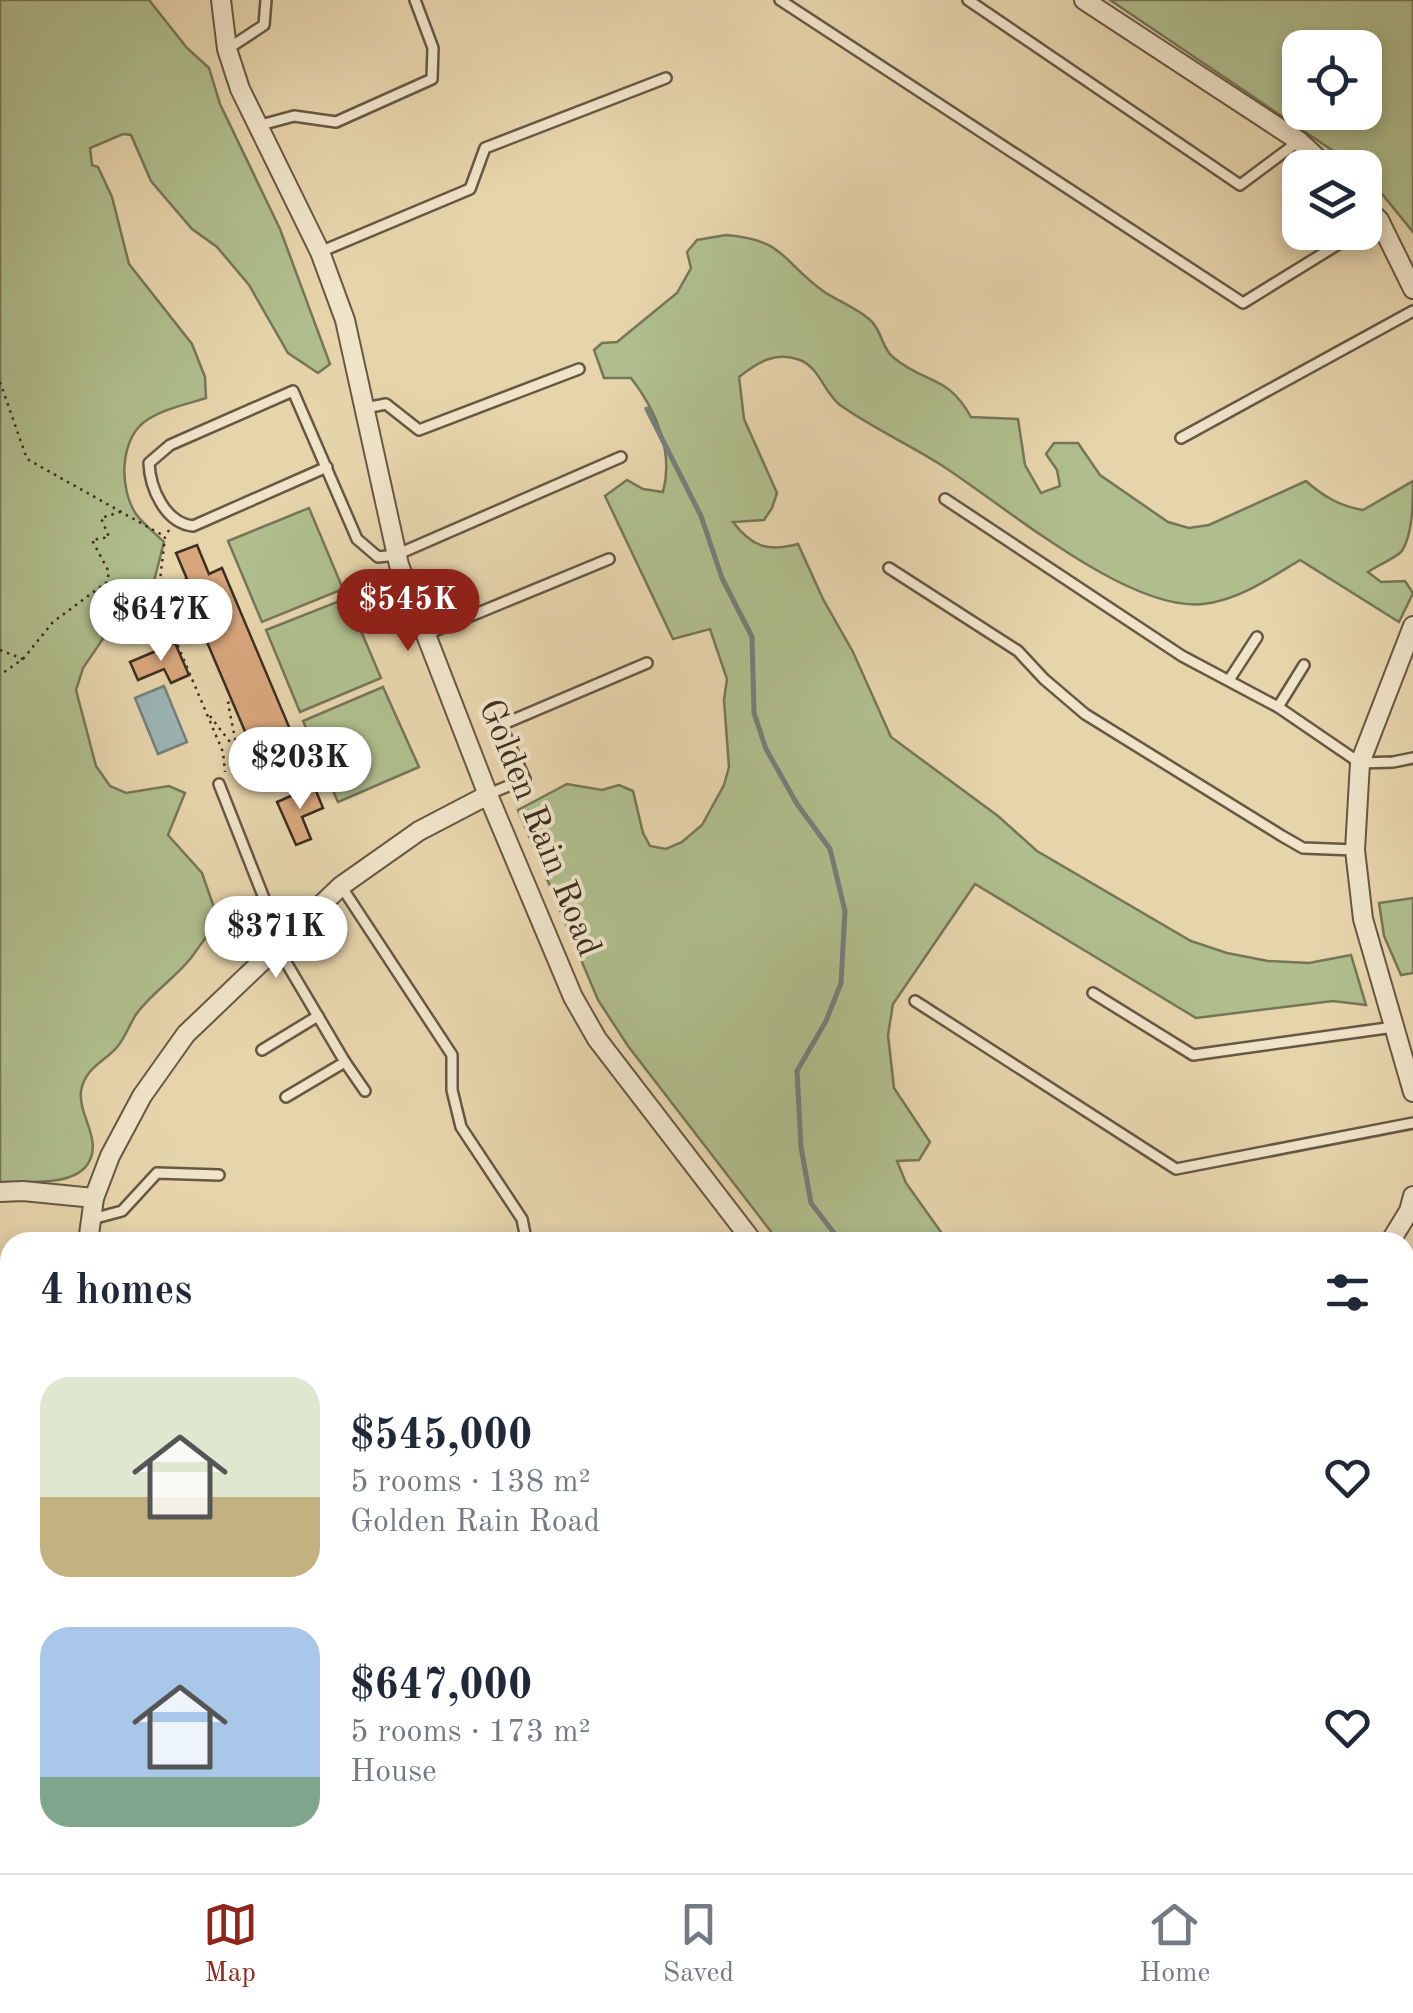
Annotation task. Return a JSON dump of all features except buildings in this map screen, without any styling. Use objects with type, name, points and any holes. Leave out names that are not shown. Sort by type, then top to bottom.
[{"type":"street","name":"Golden Rain Road","points":[[221,0],[227,49],[240,90],[320,252],[345,320],[396,555],[488,794],[573,997],[597,1039],[745,1232]]},
{"type":"street","points":[[1084,0],[1309,150]]},
{"type":"street","points":[[1382,240],[1413,289]]},
{"type":"street","points":[[1413,626],[1360,764],[1355,850],[1364,920],[1394,1026],[1409,1063],[1413,1092]]},
{"type":"street","points":[[90,1232],[94,1198],[110,1156],[162,1065],[186,1034],[341,886],[419,831],[488,794]]},
{"type":"street","points":[[0,1192],[94,1198]]},
{"type":"street","points":[[1396,1232],[1413,1196]]},
{"type":"lane","points":[[227,49],[264,25],[266,0]]},
{"type":"lane","points":[[258,126],[294,116],[336,122],[432,80],[433,48],[415,0]]},
{"type":"lane","points":[[780,0],[1243,303],[1329,250]]},
{"type":"lane","points":[[968,0],[1240,185],[1300,141]]},
{"type":"lane","points":[[320,252],[470,189],[485,148],[666,78]]},
{"type":"lane","points":[[1181,438],[1413,312]]},
{"type":"lane","points":[[365,408],[386,404],[419,430],[579,369]]},
{"type":"lane","points":[[327,467],[193,526],[174,520],[157,494],[148,463],[170,445],[293,390],[327,467],[356,539],[378,556],[396,555],[622,458]]},
{"type":"lane","points":[[946,500],[1182,656],[1278,706],[1360,764],[1413,758]]},
{"type":"lane","points":[[426,634],[609,559]]},
{"type":"lane","points":[[888,568],[1018,651],[1085,714],[1282,836],[1303,848],[1355,850]]},
{"type":"lane","points":[[1229,680],[1257,638]]},
{"type":"lane","points":[[488,794],[526,779],[501,725],[647,664]]},
{"type":"lane","points":[[1278,706],[1304,665]]},
{"type":"lane","points":[[220,784],[282,942],[318,1016],[365,1091]]},
{"type":"lane","points":[[341,886],[452,1056],[452,1090],[461,1126],[522,1220],[525,1232]]},
{"type":"lane","points":[[1094,994],[1193,1055],[1394,1026]]},
{"type":"lane","points":[[914,1001],[1176,1170],[1413,1123]]},
{"type":"lane","points":[[262,1050],[318,1016]]},
{"type":"lane","points":[[286,1096],[345,1062]]},
{"type":"lane","points":[[92,1219],[122,1211],[157,1173],[219,1176]]},
{"type":"path","points":[[0,382],[28,459],[165,537]]},
{"type":"path","points":[[0,674],[23,659],[52,622],[107,582],[109,572],[92,540],[109,536],[102,518],[121,512]]},
{"type":"path","points":[[174,520],[165,537],[161,606],[226,762],[220,784]]},
{"type":"path","points":[[0,650],[23,659]]},
{"type":"path","points":[[205,710],[232,746],[236,744],[228,703],[232,701]]},
{"type":"green space","points":[[0,0],[149,0],[187,48],[209,68],[220,104],[280,229],[330,364],[318,373],[288,353],[249,285],[217,247],[192,229],[151,181],[131,135],[123,134],[90,148],[92,165],[98,167],[112,197],[129,264],[192,344],[205,377],[206,398],[154,416],[131,439],[125,464],[130,504],[164,542],[152,589],[119,615],[83,668],[76,690],[96,766],[110,786],[126,793],[169,786],[185,793],[168,835],[202,873],[219,922],[185,965],[137,1013],[118,1046],[83,1083],[81,1100],[93,1147],[87,1165],[70,1177],[34,1182],[0,1182]]},
{"type":"green space","points":[[1110,0],[1413,0],[1413,232],[1382,194],[1382,150],[1332,150],[1302,130],[1382,130],[1382,30],[1282,30],[1282,116]]},
{"type":"green space","points":[[726,235],[772,247],[823,291],[869,319],[894,358],[953,393],[971,417],[1018,419],[1025,465],[1041,493],[1060,486],[1057,470],[1046,454],[1054,443],[1078,443],[1100,475],[1168,522],[1189,528],[1209,525],[1306,481],[1333,500],[1363,510],[1413,481],[1406,544],[1399,554],[1368,572],[1381,582],[1405,581],[1413,593],[1399,622],[1300,560],[1229,598],[1203,604],[1172,602],[1103,574],[938,463],[852,413],[835,400],[812,369],[800,360],[767,360],[739,377],[744,419],[777,493],[764,520],[733,522],[761,545],[798,544],[891,737],[998,816],[1037,851],[1191,941],[1268,961],[1309,963],[1351,955],[1366,1005],[1333,1001],[1196,1018],[975,884],[893,1004],[888,1035],[894,1088],[930,1142],[919,1160],[897,1161],[906,1183],[941,1232],[771,1232],[628,1046],[598,1000],[518,810],[567,784],[602,790],[619,785],[633,791],[650,846],[666,849],[682,842],[702,825],[724,785],[729,767],[724,700],[727,679],[710,629],[673,639],[605,496],[627,480],[643,489],[663,492],[666,462],[660,432],[631,378],[604,378],[594,350],[602,343],[617,342],[677,293],[691,268],[687,252],[697,240]]},
{"type":"green space","points":[[309,508],[343,589],[262,622],[228,541]]},
{"type":"green space","points":[[347,598],[381,678],[300,712],[266,630]]},
{"type":"green space","points":[[383,687],[419,767],[338,802],[303,721]]},
{"type":"green space","points":[[1413,898],[1413,973],[1401,975],[1384,936],[1379,903]]},
{"type":"water","points":[[164,686],[187,742],[158,754],[135,698]]},
{"type":"waterway","points":[[647,409],[701,516],[722,578],[752,637],[754,713],[766,749],[797,804],[830,849],[845,911],[841,983],[826,1021],[797,1071],[801,1147],[811,1203],[833,1232]]}]
